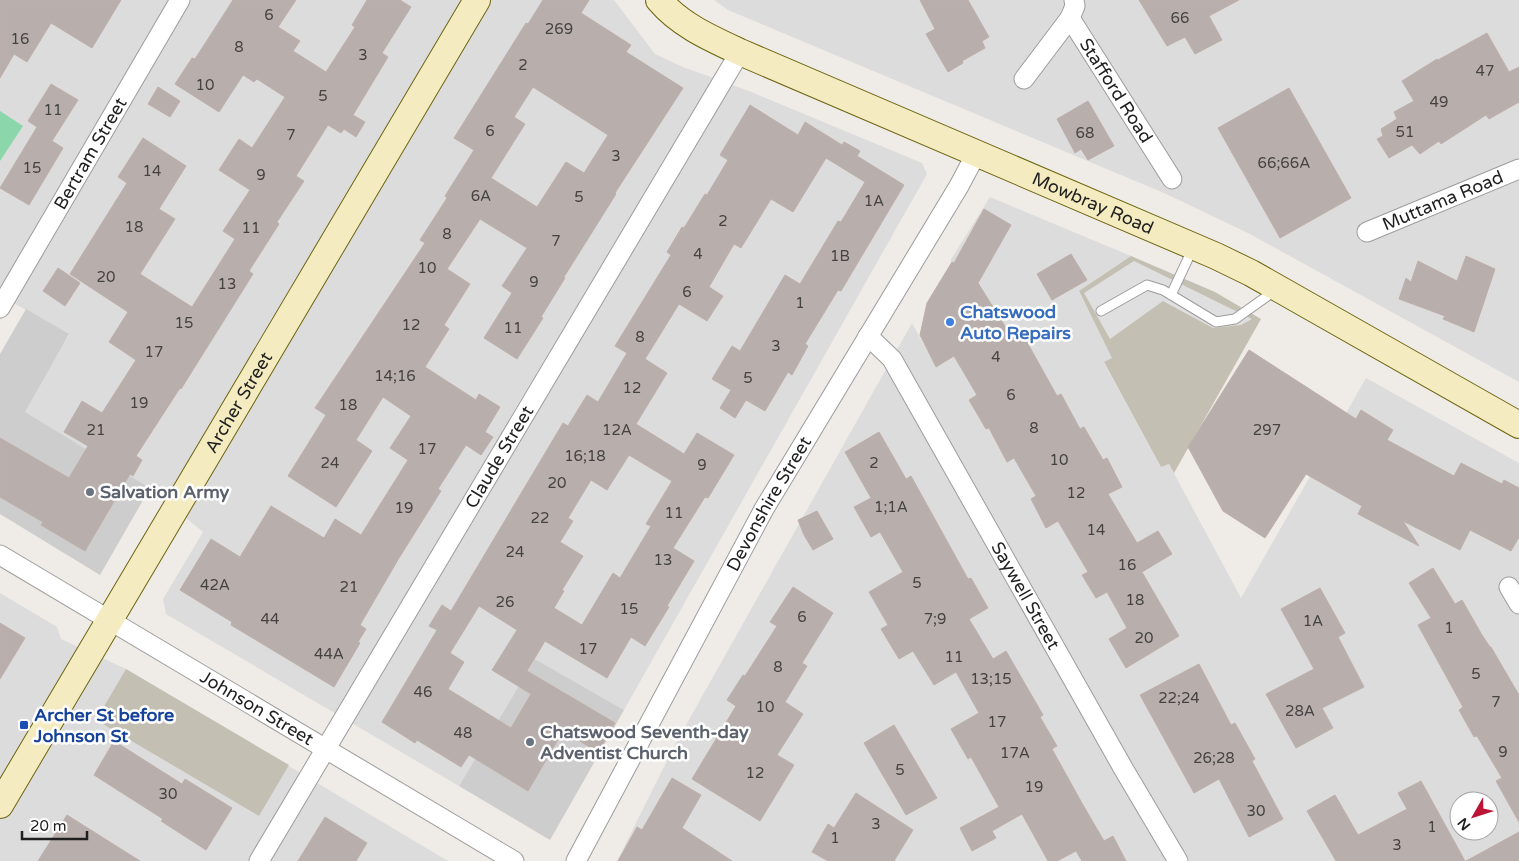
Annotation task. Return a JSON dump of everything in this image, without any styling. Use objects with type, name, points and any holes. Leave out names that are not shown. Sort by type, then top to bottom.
[{"type":"main road","name":"Archer Street","points":[[0,805],[477,0]]},
{"type":"main road","name":"Mowbray Road","points":[[658,0],[683,22],[740,52],[1251,273],[1519,425]]},
{"type":"street","name":"Bertram Street","points":[[0,308],[180,0]]},
{"type":"street","points":[[1024,79],[1072,9]]},
{"type":"street","name":"Stafford Road","points":[[1072,9],[1172,179]]},
{"type":"street","name":"Claude Street","points":[[259,861],[740,52]]},
{"type":"street","name":"Devonshire Street","points":[[576,861],[764,508],[960,186],[976,154]]},
{"type":"street","name":"Muttama Road","points":[[1367,232],[1519,169]]},
{"type":"street","name":"Saywell Street","points":[[868,336],[892,359],[1118,759],[1178,861]]},
{"type":"street","name":"Johnson Street","points":[[0,555],[514,861]]},
{"type":"street","points":[[1509,587],[1519,604]]},
{"type":"lane","points":[[1171,295],[1194,247]]},
{"type":"lane","points":[[1101,311],[1147,285],[1163,290],[1216,322],[1235,319],[1278,289]]},
{"type":"shaded area","points":[[0,0],[614,0],[655,54],[922,163],[927,174],[624,710],[535,659],[459,786],[166,614],[163,599],[203,532],[150,488],[22,411],[69,335],[0,295]]},
{"type":"shaded area","points":[[714,0],[1519,0],[1519,382],[1248,233],[1164,193],[728,10]]},
{"type":"shaded area","points":[[990,197],[1131,256],[1079,292],[1113,358],[1104,363],[1161,467],[1169,464],[1241,598],[1366,378],[1519,463],[1519,861],[617,861],[677,741],[912,323],[936,367],[1005,327],[973,275],[950,261]]},
{"type":"shaded area","points":[[1131,256],[1215,292],[1261,319],[1174,473],[1169,464],[1161,467],[1104,362],[1112,358],[1079,291]]},
{"type":"shaded area","points":[[1134,261],[1252,319],[1241,325],[1213,328],[1163,301],[1110,339],[1084,293]]},
{"type":"shaded area","points":[[26,309],[69,334],[25,412],[150,488],[100,575],[0,514],[0,354]]},
{"type":"shaded area","points":[[0,593],[57,627],[61,639],[126,669],[448,861],[0,861]]},
{"type":"shaded area","points":[[535,659],[624,710],[550,840],[459,786]]},
{"type":"shaded area","points":[[126,669],[289,765],[259,816],[96,720]]},
{"type":"green space","points":[[0,111],[23,126],[0,161]]},
{"type":"building","points":[[0,0],[121,0],[92,48],[51,23],[27,62],[14,54],[0,78]]},
{"type":"building","points":[[233,0],[296,0],[278,27],[300,41],[293,51],[326,72],[355,27],[352,25],[367,0],[400,0],[411,7],[382,53],[388,57],[353,115],[365,122],[356,137],[344,129],[341,133],[328,125],[296,176],[304,181],[277,222],[279,224],[249,271],[253,274],[181,389],[136,456],[142,460],[133,476],[130,474],[85,551],[41,525],[43,522],[0,497],[0,438],[69,478],[88,446],[64,432],[82,401],[102,413],[136,360],[109,342],[128,312],[70,274],[127,183],[118,177],[143,138],[186,166],[159,209],[175,219],[140,274],[192,307],[235,239],[223,231],[250,190],[219,170],[239,139],[252,148],[285,97],[257,79],[254,82],[243,75],[219,112],[175,84],[192,58],[195,59]]},
{"type":"building","points":[[543,0],[589,0],[581,13],[631,45],[626,52],[683,88],[615,193],[564,277],[541,317],[543,318],[517,359],[484,338],[512,293],[502,286],[527,248],[480,219],[447,269],[470,284],[444,325],[449,329],[425,367],[476,400],[479,394],[500,407],[485,432],[493,437],[481,455],[466,445],[438,489],[441,491],[360,625],[366,629],[358,642],[360,643],[334,687],[231,625],[232,622],[180,590],[211,539],[240,557],[271,506],[324,538],[335,519],[361,535],[408,460],[390,448],[411,416],[383,397],[356,440],[372,451],[336,507],[288,476],[326,415],[315,408],[425,243],[420,240],[447,198],[445,196],[474,150],[454,138],[526,23],[528,24]],"holes":[[[533,87],[608,135],[584,173],[566,162],[537,207],[491,178],[525,124],[514,117]]]},
{"type":"building","points":[[920,0],[968,0],[989,37],[982,41],[985,48],[962,61],[963,63],[948,72],[926,34],[935,29]]},
{"type":"building","points":[[1139,0],[1239,0],[1209,16],[1222,40],[1195,54],[1185,37],[1167,46]]},
{"type":"building","points":[[1487,33],[1509,72],[1519,67],[1519,102],[1489,119],[1486,115],[1441,144],[1439,141],[1420,154],[1412,145],[1389,158],[1377,139],[1383,136],[1381,129],[1397,119],[1394,112],[1414,101],[1402,81],[1437,59]]},
{"type":"building","points":[[51,84],[78,100],[52,141],[63,148],[29,205],[0,188],[37,127],[28,121]]},
{"type":"building","points":[[158,87],[180,101],[170,117],[148,104]]},
{"type":"building","points":[[1289,88],[1351,198],[1280,238],[1218,128]]},
{"type":"building","points":[[1088,101],[1114,146],[1088,160],[1081,149],[1075,153],[1057,119]]},
{"type":"building","points":[[750,105],[798,135],[805,122],[842,145],[844,142],[860,151],[857,156],[904,185],[841,291],[838,290],[805,344],[808,346],[792,375],[788,372],[765,411],[746,400],[735,418],[720,408],[731,390],[712,379],[732,346],[740,351],[785,275],[800,284],[838,221],[841,222],[865,182],[826,158],[793,212],[771,199],[741,248],[734,244],[709,287],[723,296],[707,321],[679,304],[645,359],[667,373],[636,424],[684,454],[697,433],[734,455],[708,498],[705,497],[673,548],[694,561],[645,646],[631,637],[607,678],[545,641],[527,671],[615,723],[598,752],[563,731],[528,791],[469,755],[461,767],[417,740],[415,743],[382,722],[437,630],[429,626],[442,605],[451,611],[563,423],[568,426],[587,395],[598,402],[627,353],[615,346],[671,255],[667,252],[682,227],[684,228],[705,194],[707,195],[728,160],[720,155]],"holes":[[[629,455],[672,481],[646,524],[651,526],[620,578],[613,573],[582,625],[554,608],[564,591],[562,590],[583,556],[560,542],[573,521],[568,518],[591,480],[607,490]],[[479,606],[517,630],[492,670],[531,694],[511,728],[448,689],[464,662],[450,653]]]},
{"type":"building","points":[[984,209],[1011,225],[978,283],[1008,331],[1018,326],[1057,396],[1061,394],[1080,429],[1084,427],[1103,460],[1107,458],[1122,487],[1108,494],[1137,543],[1158,531],[1172,554],[1142,572],[1179,636],[1126,668],[1109,639],[1127,628],[1107,592],[1096,598],[1082,575],[1088,572],[1058,521],[1046,528],[1031,499],[1036,496],[1014,458],[1007,462],[989,428],[986,429],[969,400],[977,395],[954,356],[936,367],[920,335],[927,303],[952,262],[954,263]]},
{"type":"building","points":[[1071,254],[1087,280],[1052,300],[1037,274]]},
{"type":"building","points":[[1466,256],[1495,269],[1474,332],[1443,319],[1445,316],[1399,299],[1406,278],[1411,282],[1418,261],[1457,281]]},
{"type":"building","points":[[58,268],[80,283],[65,306],[43,291]]},
{"type":"building","points":[[1249,350],[1356,419],[1361,410],[1393,430],[1387,440],[1454,476],[1461,463],[1502,484],[1504,480],[1519,488],[1519,537],[1511,551],[1470,530],[1460,550],[1403,521],[1419,546],[1358,514],[1362,506],[1306,474],[1265,538],[1223,511],[1188,447]]},
{"type":"building","points":[[879,432],[906,479],[911,476],[968,579],[971,578],[988,608],[969,619],[993,659],[1006,651],[1043,715],[1040,717],[1057,746],[1052,749],[1083,805],[1104,841],[1113,836],[1126,861],[1082,861],[1076,851],[1057,861],[1048,861],[1022,814],[992,831],[996,838],[972,851],[960,828],[999,807],[971,757],[968,759],[951,729],[979,713],[956,672],[934,685],[913,651],[899,659],[881,629],[888,625],[869,592],[903,572],[880,532],[871,537],[854,507],[871,498],[845,452]]},
{"type":"building","points":[[817,511],[833,539],[813,550],[798,520]]},
{"type":"building","points":[[1433,568],[1455,604],[1462,600],[1519,695],[1519,822],[1496,781],[1502,778],[1477,736],[1474,737],[1459,710],[1463,707],[1418,625],[1431,618],[1409,583]]},
{"type":"building","points":[[793,587],[833,613],[802,663],[807,666],[785,702],[803,714],[777,755],[794,765],[760,821],[692,779],[736,706],[727,700],[777,626],[770,622]]},
{"type":"building","points":[[1320,588],[1345,633],[1338,637],[1364,687],[1322,708],[1333,728],[1296,748],[1266,694],[1314,669],[1281,609]]},
{"type":"building","points":[[0,623],[25,638],[0,679]]},
{"type":"building","points":[[1199,664],[1231,725],[1235,723],[1255,759],[1252,761],[1283,819],[1249,837],[1219,779],[1194,793],[1140,695]]},
{"type":"building","points":[[894,725],[937,798],[906,815],[864,743]]},
{"type":"building","points":[[114,741],[182,784],[185,779],[232,808],[206,850],[161,821],[163,819],[94,775]]},
{"type":"building","points":[[672,778],[701,795],[682,828],[732,861],[618,861],[637,827],[642,830]]},
{"type":"building","points":[[1421,781],[1449,832],[1449,841],[1454,841],[1465,861],[1336,861],[1307,811],[1335,795],[1358,835],[1407,809],[1398,793]]},
{"type":"building","points":[[856,793],[913,830],[894,861],[828,861],[812,852],[828,824],[834,828]]},
{"type":"building","points":[[67,815],[140,861],[38,861]]},
{"type":"building","points":[[325,817],[367,843],[356,861],[298,861]]},
{"type":"building","points":[[1519,832],[1519,861],[1466,861]]},
{"type":"place","name":"Chatswood Auto Repairs","points":[[950,322]]},
{"type":"place","name":"Salvation Army","points":[[90,492]]},
{"type":"place","name":"Archer St before Johnson St","points":[[24,725]]},
{"type":"place","name":"Chatswood Seventh-day Adventist Church","points":[[530,742]]}]
